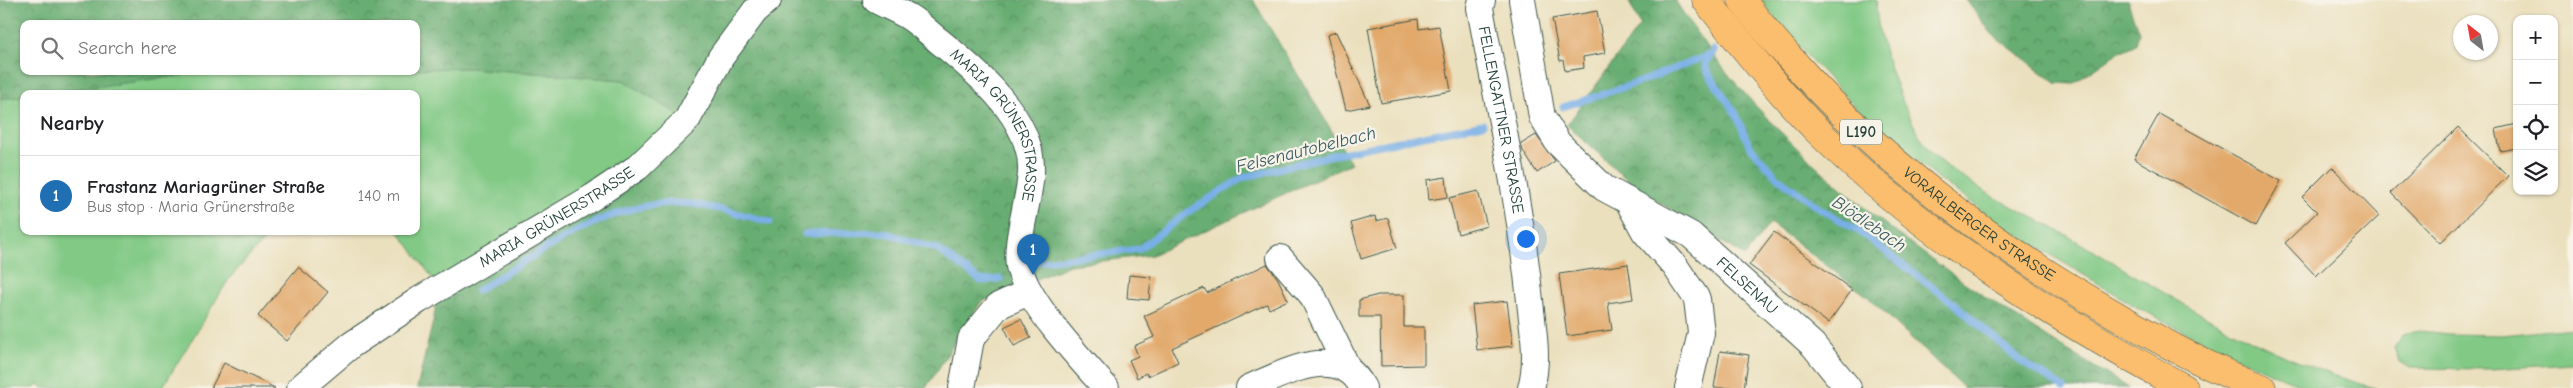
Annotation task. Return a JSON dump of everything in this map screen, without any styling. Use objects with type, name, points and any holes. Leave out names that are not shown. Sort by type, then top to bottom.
[{"type":"main road","name":"VORARLBERGER STRASSE","points":[[1706,0],[1802,115],[1911,215],[1979,264],[2057,315],[2184,388]]},
{"type":"main road","name":"VORARLBERGER STRASSE","points":[[1742,0],[1825,98],[1880,150],[1928,190],[2000,242],[2082,295],[2180,350],[2262,388]]},
{"type":"street","name":"MARIA GRÜNERSTRASSE","points":[[300,388],[351,345],[432,292],[593,197],[638,167],[686,120],[721,56],[755,11],[768,0]]},
{"type":"street","name":"MARIA GRÜNERSTRASSE","points":[[876,0],[909,18],[975,70],[1006,106],[1018,126],[1028,146],[1032,171],[1021,236],[1019,268],[1028,292],[1106,388]]},
{"type":"street","name":"FELLENGATTNER STRASSE","points":[[1482,0],[1480,8],[1519,213],[1526,267],[1537,368],[1531,388]]},
{"type":"street","name":"FELSENAU","points":[[1522,0],[1542,117],[1558,143],[1604,188],[1691,235],[1813,345],[1848,388]]},
{"type":"street","points":[[1628,201],[1645,232],[1674,266],[1697,299],[1701,333],[1688,388]]},
{"type":"street","points":[[1280,258],[1312,295],[1356,379]]},
{"type":"street","points":[[962,388],[971,339],[998,306],[1028,292]]},
{"type":"street","points":[[1249,388],[1308,364],[1327,363],[1356,379]]},
{"type":"green space","points":[[0,0],[1253,0],[1351,163],[1152,255],[1070,265],[981,302],[926,388],[417,388],[439,287],[686,119],[623,80],[471,68],[420,69],[420,20],[20,20],[20,75],[182,75],[72,90],[20,90],[20,96],[0,99]]},
{"type":"green space","points":[[1628,0],[1675,0],[1717,61],[1766,117],[1820,170],[1879,219],[1940,265],[2003,309],[2129,388],[1964,388],[1867,296],[1770,223],[1745,256],[1635,187],[1567,125],[1640,25]]},
{"type":"green space","points":[[1761,0],[1877,0],[1880,34],[1894,80],[1904,104],[1924,142],[1933,154],[1948,167],[1998,199],[2068,236],[2217,323],[2295,360],[2335,376],[2376,388],[2309,388],[2275,375],[2137,307],[2008,229],[1936,177],[1858,109],[1793,41]]},
{"type":"green space","points":[[1966,0],[2127,0],[2139,32],[2136,44],[2114,55],[2073,84],[2056,83],[1992,34]]},
{"type":"green space","points":[[471,68],[623,80],[687,120],[439,287],[401,235],[420,235],[420,90],[72,90],[182,75],[420,75],[420,69]]},
{"type":"green space","points":[[20,96],[20,235],[268,235],[229,279],[162,388],[43,388],[38,383],[35,388],[0,388],[0,99]]},
{"type":"green space","points":[[2573,328],[2573,364],[2490,369],[2410,368],[2399,361],[2394,348],[2403,335],[2419,331],[2449,334],[2502,335]]},
{"type":"building","points":[[1597,11],[1605,53],[1583,57],[1584,68],[1565,71],[1563,60],[1560,61],[1552,19]]},
{"type":"building","points":[[1418,19],[1419,29],[1439,26],[1451,91],[1381,103],[1368,28]]},
{"type":"building","points":[[1336,32],[1370,105],[1346,110],[1327,35]]},
{"type":"building","points":[[2159,114],[2281,181],[2256,226],[2134,159]]},
{"type":"building","points":[[2513,125],[2513,149],[2500,151],[2496,129]]},
{"type":"building","points":[[2458,127],[2508,176],[2440,243],[2391,193]]},
{"type":"building","points":[[1536,135],[1555,161],[1537,173],[1523,151],[1521,144]]},
{"type":"building","points":[[2332,167],[2379,216],[2316,276],[2285,243],[2317,212],[2302,197]]},
{"type":"building","points":[[1446,177],[1448,197],[1429,200],[1427,180]]},
{"type":"building","points":[[1478,191],[1487,226],[1458,234],[1449,198]]},
{"type":"building","points":[[1375,216],[1376,221],[1388,218],[1397,248],[1361,259],[1351,223]]},
{"type":"building","points":[[1774,232],[1852,290],[1828,323],[1749,265]]},
{"type":"building","points":[[1267,264],[1278,279],[1288,300],[1269,309],[1267,304],[1172,348],[1178,362],[1148,376],[1146,373],[1137,378],[1129,360],[1138,356],[1134,346],[1154,337],[1144,316],[1204,288],[1207,293]]},
{"type":"building","points":[[1628,264],[1633,299],[1608,303],[1612,330],[1567,336],[1559,274]]},
{"type":"building","points":[[298,267],[328,292],[287,341],[258,316]]},
{"type":"building","points":[[1129,275],[1151,277],[1149,300],[1127,298]]},
{"type":"building","points":[[1378,295],[1404,295],[1404,327],[1424,327],[1424,365],[1381,366],[1380,317],[1359,317],[1359,300]]},
{"type":"building","points":[[1507,301],[1513,346],[1477,350],[1472,305]]},
{"type":"building","points":[[1021,319],[1031,338],[1014,346],[1004,327]]},
{"type":"building","points":[[1720,351],[1749,355],[1744,388],[1714,388]]},
{"type":"building","points":[[224,363],[275,388],[211,388]]},
{"type":"waterway","name":"Blödlebach","points":[[1714,50],[1705,65],[1707,71],[1736,114],[1749,145],[1777,177],[1821,209],[1857,230],[1956,305],[2020,361],[2064,388]]},
{"type":"waterway","name":"Felsenautobelbach","points":[[1563,107],[1637,83],[1712,54]]},
{"type":"waterway","name":"Felsenautobelbach","points":[[1036,262],[1139,249],[1188,212],[1242,178],[1336,154],[1483,124]]},
{"type":"waterway","name":"Felsenautobelbach","points":[[478,290],[571,234],[622,212],[647,206],[684,203],[722,209],[770,222]]},
{"type":"waterway","name":"Felsenautobelbach","points":[[805,234],[883,232],[937,249],[981,281],[1000,279]]},
{"type":"place","name":"Frastanz Mariagrüner Straße","points":[[1033,275]]}]
